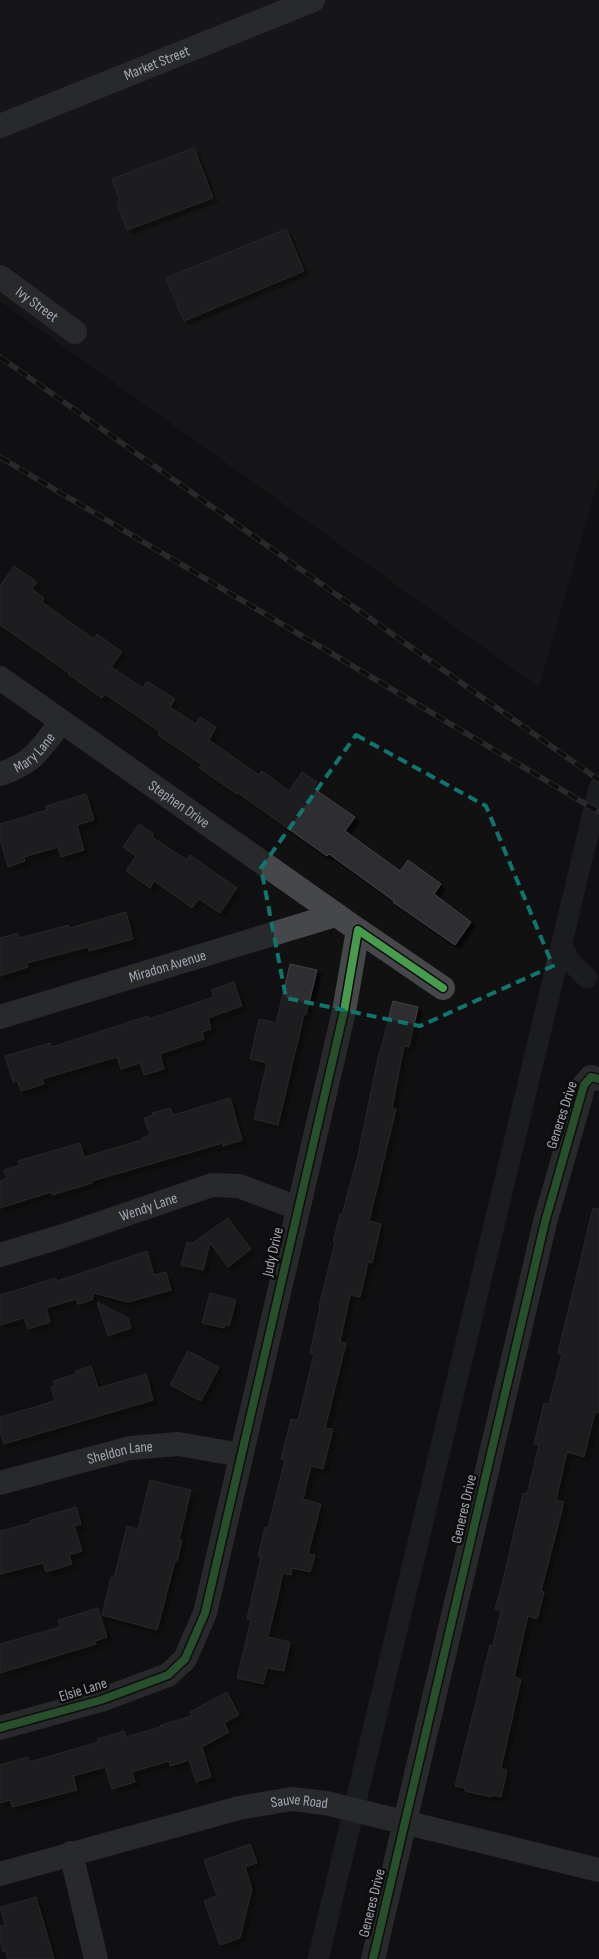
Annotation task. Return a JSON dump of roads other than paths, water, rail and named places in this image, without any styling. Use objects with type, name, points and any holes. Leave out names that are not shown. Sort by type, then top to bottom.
[{"type":"street","name":"Market Street","points":[[0,126],[313,0]]},
{"type":"street","name":"Ivy Street","points":[[0,277],[75,332]]},
{"type":"street","name":"Stephen Drive","points":[[0,678],[358,930]]},
{"type":"street","name":"Mary Lane","points":[[0,774],[18,768],[36,754],[61,722]]},
{"type":"street","name":"Miradon Avenue","points":[[0,1017],[335,915]]},
{"type":"street","points":[[358,930],[443,988]]},
{"type":"street","name":"Judy Drive","points":[[170,1671],[185,1658],[205,1613],[344,1011],[358,930]]},
{"type":"street","name":"Generes Drive","points":[[373,1959],[394,1820],[544,1222],[584,1085],[591,1077],[599,1079]]},
{"type":"street","name":"Wendy Lane","points":[[0,1256],[212,1185],[239,1186],[298,1208]]},
{"type":"street","name":"Sheldon Lane","points":[[0,1483],[130,1448],[178,1444],[241,1455]]},
{"type":"street","name":"Elsie Lane","points":[[0,1728],[101,1700],[168,1675],[170,1671]]},
{"type":"street","name":"Sauve Road","points":[[0,1874],[238,1808],[292,1799],[326,1803],[599,1870]]},
{"type":"street","points":[[71,1853],[96,1959]]},
{"type":"waterway","points":[[318,1959],[599,788]]},
{"type":"waterway","points":[[561,945],[571,962],[587,978]]},
{"type":"railway","points":[[0,357],[599,780]]},
{"type":"railway","points":[[0,457],[599,812]]}]
